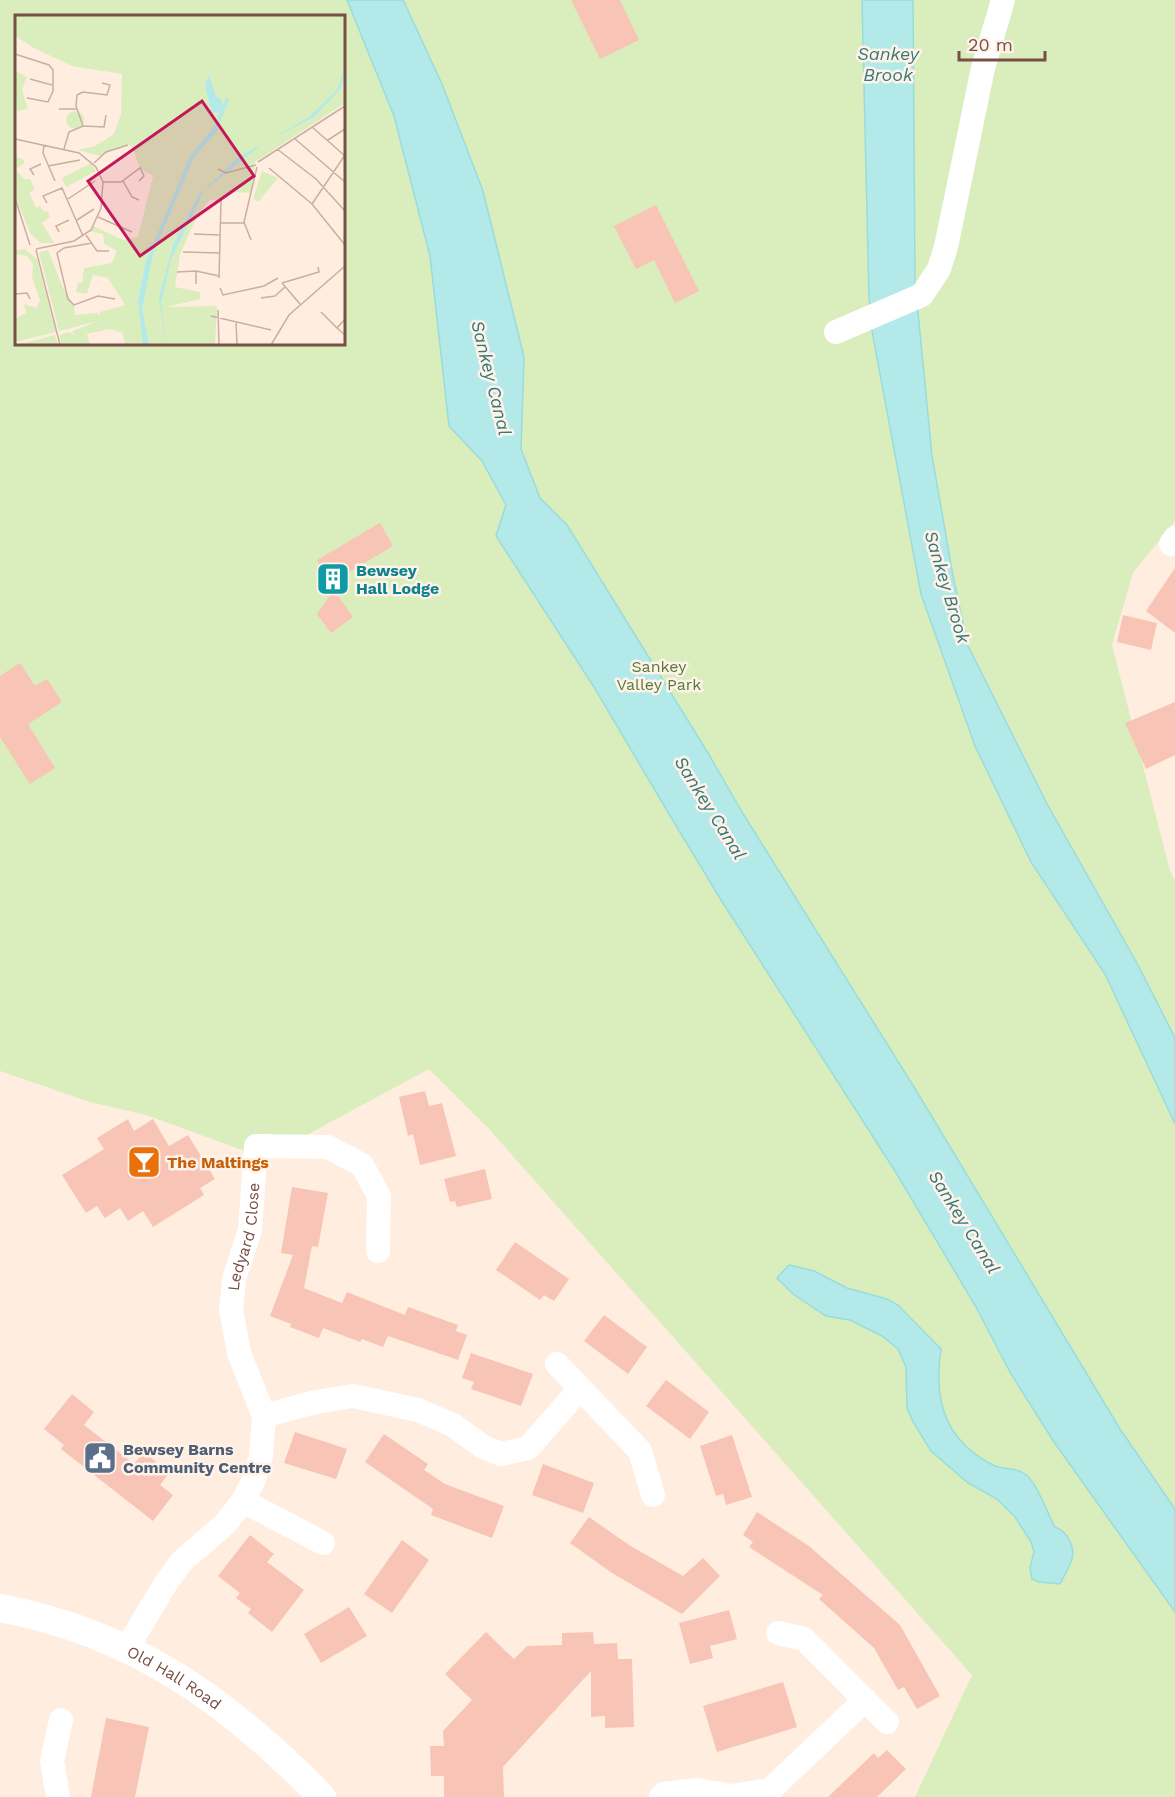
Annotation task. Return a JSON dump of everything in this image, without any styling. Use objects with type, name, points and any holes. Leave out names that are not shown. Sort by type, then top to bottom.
[{"type":"street","points":[[836,332],[922,295],[939,269],[946,247],[984,68],[1003,0]]},
{"type":"street","name":"Ledyard Close","points":[[127,1648],[181,1562],[225,1524],[243,1500],[254,1479],[261,1456],[264,1416],[239,1353],[231,1310],[234,1279],[250,1230],[255,1192],[256,1146],[328,1148],[362,1165],[379,1196],[378,1251]]},
{"type":"street","points":[[557,1364],[640,1451],[653,1495]]},
{"type":"street","points":[[264,1416],[311,1403],[352,1396],[418,1410],[453,1425],[483,1447],[501,1454],[528,1448],[580,1389]]},
{"type":"street","points":[[243,1500],[322,1543]]},
{"type":"street","name":"Old Hall Road","points":[[0,1608],[29,1613],[77,1627],[127,1648],[168,1670],[208,1696],[283,1758],[322,1797]]},
{"type":"street","points":[[778,1633],[804,1639],[887,1722]]},
{"type":"street","points":[[661,1797],[664,1794],[697,1790],[733,1796],[770,1791],[865,1700]]},
{"type":"street","points":[[58,1797],[52,1761],[61,1720]]},
{"type":"green space","name":"Sankey Valley Park","points":[[0,0],[1175,0],[1175,521],[1133,573],[1112,645],[1170,871],[1175,880],[1175,1797],[915,1797],[972,1675],[489,1129],[429,1069],[264,1158],[146,1115],[90,1102],[0,1071]]},
{"type":"water","name":"Sankey Canal","points":[[347,0],[403,0],[442,84],[483,191],[524,357],[521,449],[540,498],[567,525],[742,812],[914,1087],[1120,1429],[1175,1509],[1175,1612],[1054,1442],[1011,1374],[976,1307],[895,1171],[721,900],[594,687],[496,536],[506,505],[482,461],[449,426],[430,256],[394,116]]},
{"type":"water","name":"Sankey Brook","points":[[862,0],[913,0],[915,282],[932,456],[968,646],[1047,804],[1138,965],[1175,1038],[1175,1124],[1105,974],[1031,862],[975,746],[921,594],[872,331],[869,297]]},
{"type":"water","points":[[789,1265],[814,1271],[847,1288],[887,1299],[898,1305],[941,1349],[939,1385],[941,1402],[954,1432],[964,1445],[978,1456],[995,1466],[1022,1472],[1029,1478],[1038,1491],[1055,1527],[1063,1532],[1070,1541],[1073,1557],[1060,1584],[1032,1579],[1030,1568],[1034,1552],[1031,1542],[1015,1517],[997,1499],[968,1483],[931,1451],[907,1408],[906,1367],[898,1349],[882,1336],[850,1320],[826,1316],[793,1294],[777,1278]]},
{"type":"building","points":[[571,0],[620,0],[639,40],[600,59]]},
{"type":"building","points":[[656,205],[699,291],[675,303],[654,260],[636,269],[614,226]]},
{"type":"building","name":"Bewsey Hall Lodge","points":[[380,523],[393,546],[330,583],[317,560]]},
{"type":"building","points":[[1175,568],[1175,633],[1146,611]]},
{"type":"building","points":[[334,590],[353,617],[331,633],[317,614]]},
{"type":"building","points":[[1123,615],[1157,623],[1151,650],[1117,642]]},
{"type":"building","points":[[20,663],[35,686],[47,679],[62,702],[28,724],[55,768],[30,784],[0,737],[0,676]]},
{"type":"building","points":[[1175,702],[1175,755],[1146,769],[1125,723]]},
{"type":"building","points":[[425,1091],[429,1106],[442,1103],[456,1156],[420,1165],[413,1134],[408,1136],[399,1097]]},
{"type":"building","name":"The Maltings","points":[[128,1119],[134,1131],[153,1119],[169,1146],[188,1135],[215,1179],[200,1188],[204,1195],[153,1227],[143,1211],[128,1221],[120,1208],[105,1218],[97,1206],[86,1213],[62,1175],[104,1149],[97,1138]]},
{"type":"building","points":[[485,1169],[492,1199],[457,1207],[455,1201],[450,1202],[444,1179]]},
{"type":"building","points":[[292,1187],[328,1193],[318,1247],[312,1246],[304,1288],[342,1303],[347,1292],[405,1315],[408,1307],[458,1325],[456,1331],[467,1335],[458,1360],[388,1336],[383,1347],[362,1339],[360,1342],[323,1328],[319,1338],[290,1327],[291,1324],[270,1316],[293,1255],[281,1253]]},
{"type":"building","points":[[515,1242],[569,1279],[554,1301],[544,1295],[540,1300],[496,1270]]},
{"type":"building","points":[[604,1315],[647,1347],[628,1374],[584,1341]]},
{"type":"building","points":[[471,1353],[533,1374],[521,1406],[471,1389],[474,1382],[462,1378]]},
{"type":"building","points":[[666,1380],[709,1412],[690,1439],[646,1406]]},
{"type":"building","name":"Bewsey Barns Community Centre","points":[[72,1394],[94,1412],[84,1425],[134,1464],[144,1452],[169,1473],[160,1485],[173,1495],[153,1521],[61,1449],[64,1445],[44,1429]]},
{"type":"building","points":[[295,1432],[347,1449],[336,1479],[284,1463]]},
{"type":"building","points":[[384,1434],[428,1464],[424,1470],[445,1484],[504,1506],[492,1538],[431,1515],[433,1509],[365,1462]]},
{"type":"building","points":[[732,1435],[752,1497],[726,1505],[723,1494],[716,1496],[700,1446]]},
{"type":"building","points":[[543,1464],[594,1483],[583,1513],[532,1495]]},
{"type":"building","points":[[757,1512],[809,1546],[900,1625],[940,1696],[917,1709],[904,1687],[898,1690],[874,1648],[819,1599],[823,1595],[749,1547],[753,1542],[743,1535]]},
{"type":"building","points":[[589,1517],[629,1545],[683,1576],[703,1558],[720,1576],[682,1614],[612,1573],[570,1543]]},
{"type":"building","points":[[250,1535],[274,1554],[267,1562],[304,1590],[272,1632],[248,1613],[251,1609],[236,1598],[240,1593],[218,1576]]},
{"type":"building","points":[[402,1540],[429,1560],[392,1613],[364,1594]]},
{"type":"building","points":[[349,1607],[367,1636],[321,1663],[304,1634]]},
{"type":"building","points":[[729,1610],[737,1639],[710,1646],[713,1658],[690,1664],[679,1623]]},
{"type":"building","points":[[486,1632],[514,1659],[527,1646],[562,1645],[562,1633],[593,1632],[594,1644],[617,1643],[618,1659],[632,1659],[634,1727],[605,1728],[605,1716],[591,1717],[591,1671],[503,1767],[504,1797],[444,1797],[444,1776],[431,1776],[430,1746],[444,1746],[443,1731],[472,1700],[445,1674]]},
{"type":"building","points":[[783,1682],[797,1727],[717,1752],[703,1706]]},
{"type":"building","points":[[106,1718],[149,1727],[135,1797],[91,1797]]},
{"type":"building","points":[[887,1750],[906,1769],[877,1797],[828,1797],[874,1753],[878,1758]]},
{"type":"place","name":"Bewsey Hall Lodge","points":[[333,579]]},
{"type":"place","name":"The Maltings","points":[[144,1162]]},
{"type":"place","name":"Bewsey Barns Community Centre","points":[[100,1458]]}]
